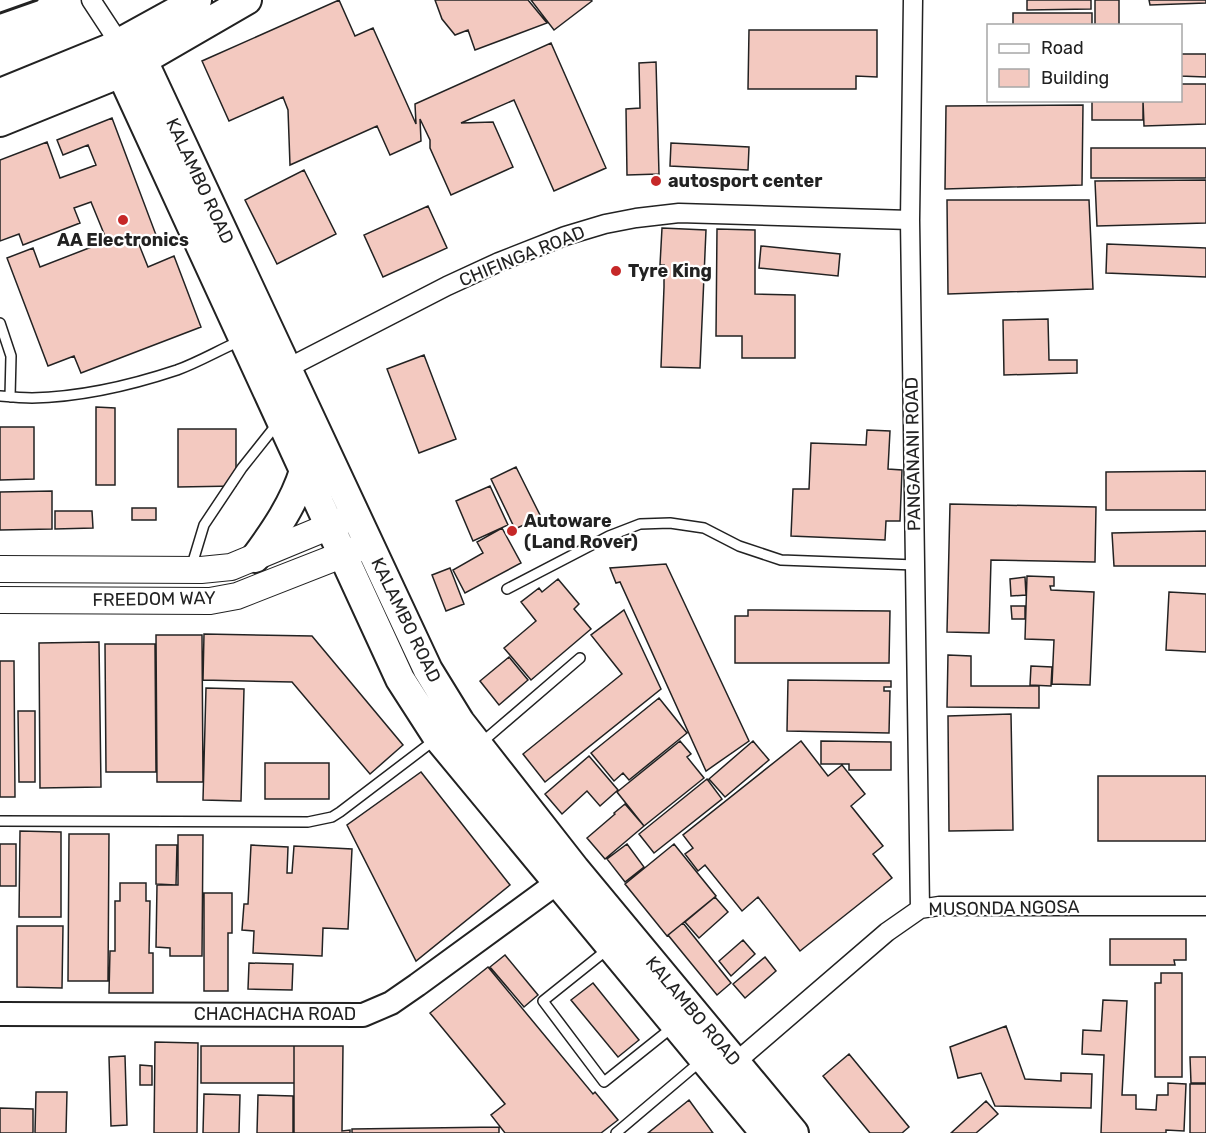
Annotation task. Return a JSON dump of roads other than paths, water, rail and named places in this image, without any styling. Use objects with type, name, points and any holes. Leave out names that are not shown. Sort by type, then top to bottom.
[{"type":"main road","points":[[0,122],[123,50],[197,0]]},
{"type":"main road","points":[[0,93],[123,50],[247,0]]},
{"type":"main road","name":"KALAMBO ROAD","points":[[123,50],[244,339],[275,374],[281,420],[400,679],[449,730],[719,1066],[765,1133]]},
{"type":"main road","name":"KALAMBO ROAD","points":[[123,50],[275,374],[356,515],[428,670],[449,730],[479,745],[610,947],[675,1024],[794,1133]]},
{"type":"main road","points":[[255,558],[280,523],[298,491],[304,471]]},
{"type":"main road","name":"FREEDOM WAY","points":[[0,569],[191,570],[231,567],[356,515]]},
{"type":"main road","name":"FREEDOM WAY","points":[[0,600],[210,601],[237,596],[369,543]]},
{"type":"street","points":[[91,0],[123,50]]},
{"type":"street","name":"PANGANANI ROAD","points":[[914,0],[910,220],[920,909]]},
{"type":"street","name":"CHIFINGA ROAD","points":[[275,374],[499,262],[565,236],[605,224],[679,213],[910,220]]},
{"type":"street","name":"CHACHACHA ROAD","points":[[0,1014],[363,1015],[391,1003],[566,876]]},
{"type":"street","name":"MUSONDA NGOSA","points":[[719,1066],[887,932],[920,909],[939,906],[1206,906]]},
{"type":"lane","points":[[0,323],[11,356],[10,397]]},
{"type":"lane","points":[[0,396],[32,398],[103,389],[138,381],[179,369],[244,339]]},
{"type":"lane","points":[[191,570],[204,525],[242,468],[281,420]]},
{"type":"lane","points":[[507,589],[609,536],[640,524],[670,523],[704,528],[738,546],[781,560],[915,565]]},
{"type":"lane","points":[[479,745],[580,658]]},
{"type":"lane","points":[[0,821],[308,822],[332,817],[340,812],[449,730]]},
{"type":"lane","points":[[610,947],[543,1001],[604,1082],[675,1024]]},
{"type":"lane","points":[[616,1133],[719,1066]]},
{"type":"place","name":"autosport center","points":[[656,181]]},
{"type":"place","name":"AA Electronics","points":[[123,220]]},
{"type":"place","name":"Tyre King","points":[[616,271]]},
{"type":"place","name":"Autoware (Land Rover)","points":[[512,531]]}]
